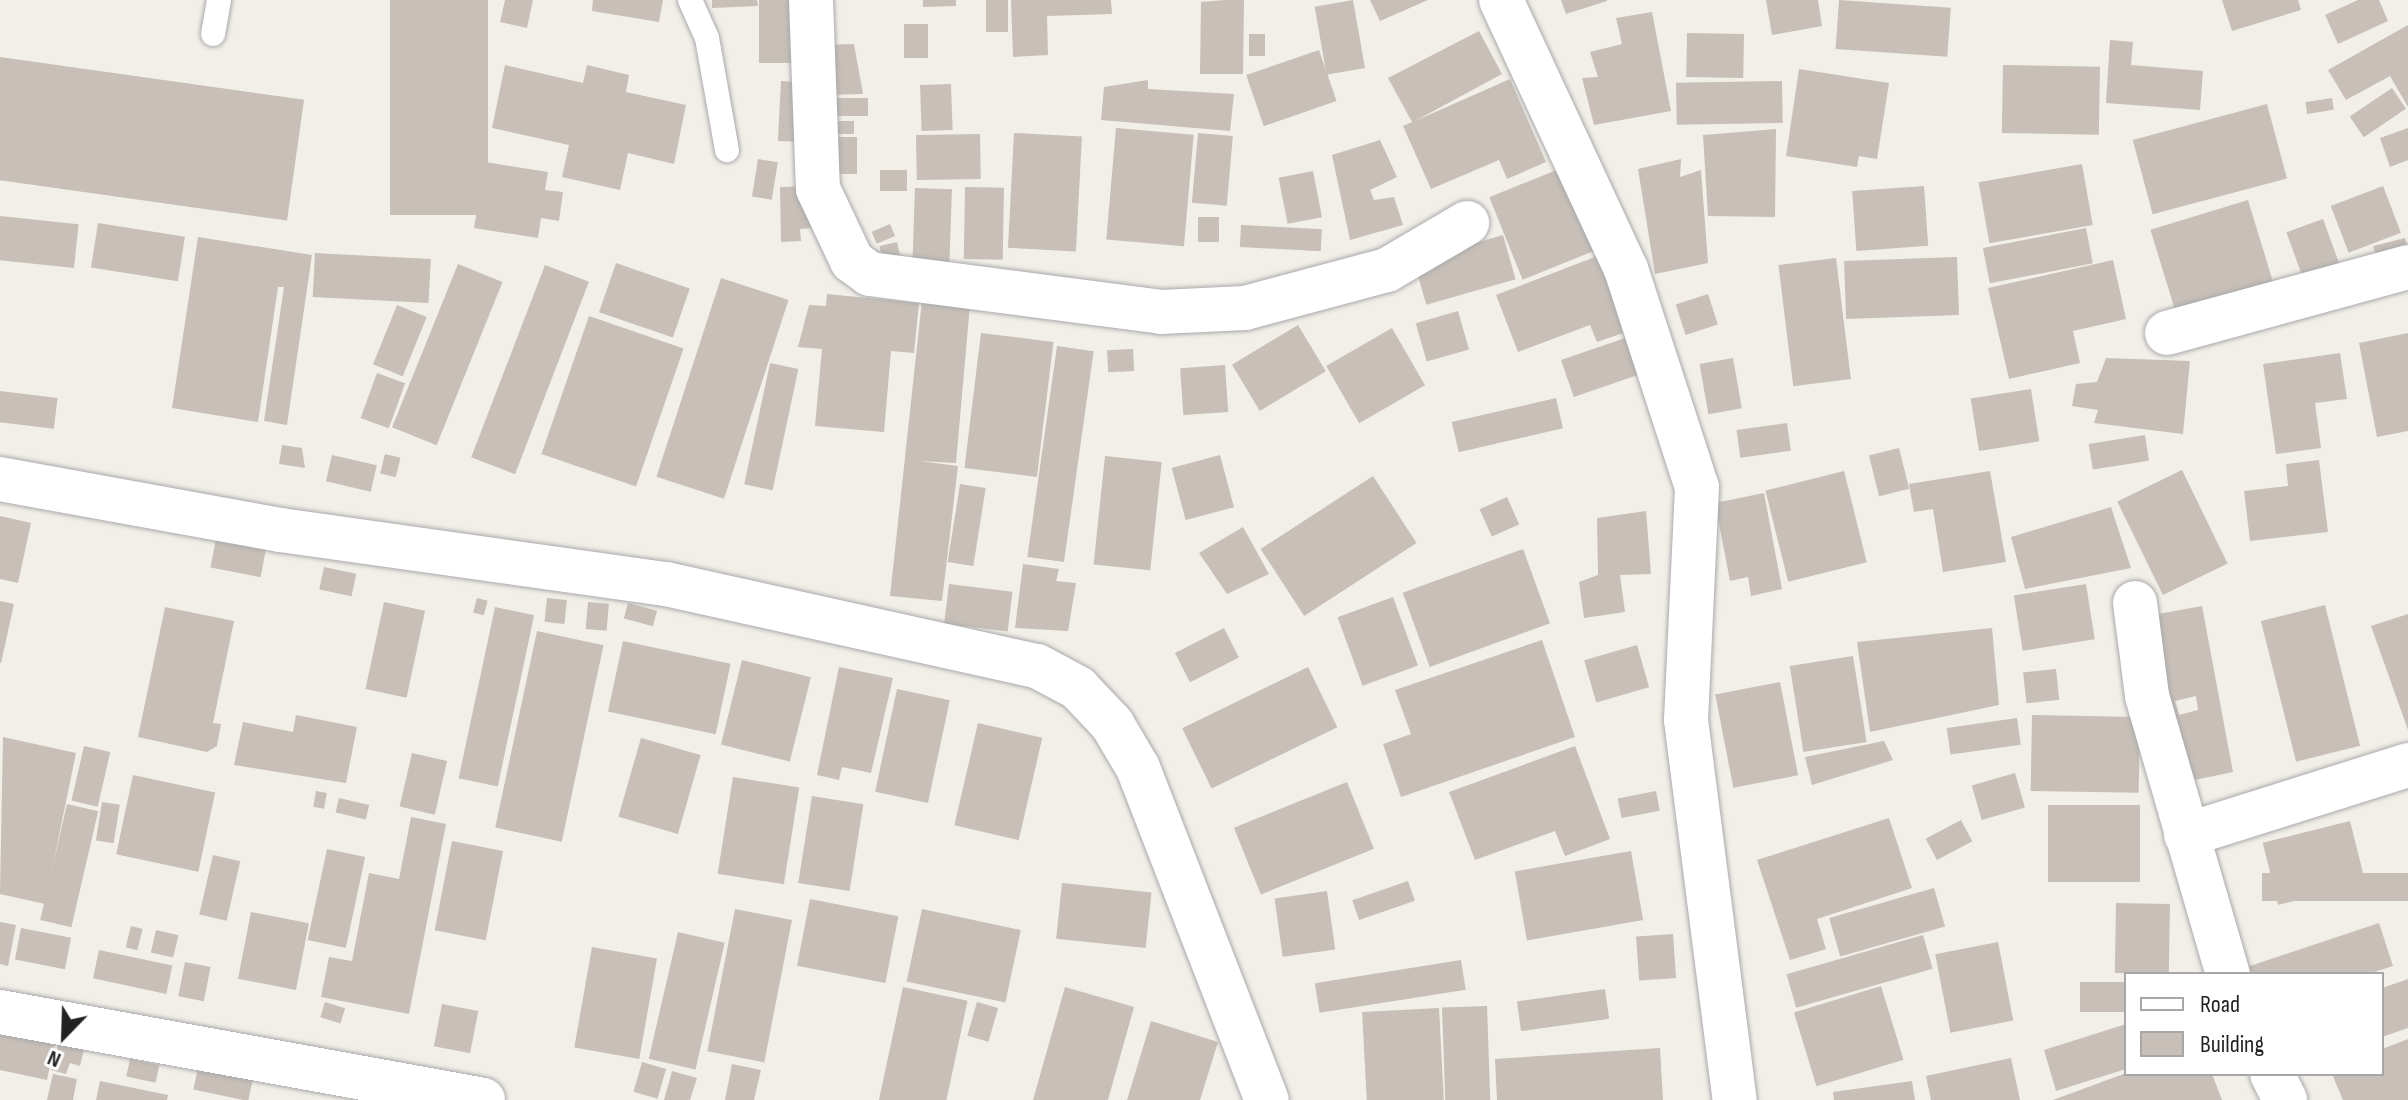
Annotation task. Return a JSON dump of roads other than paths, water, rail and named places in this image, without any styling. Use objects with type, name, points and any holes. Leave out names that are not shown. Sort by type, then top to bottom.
[{"type":"street","points":[[811,0],[818,189],[852,261],[870,274],[1161,312],[1245,308],[1387,270],[1467,223]]},
{"type":"street","points":[[1501,0],[1626,269],[1697,487],[1689,756],[1735,1100]]},
{"type":"street","points":[[2167,333],[2408,267]]},
{"type":"street","points":[[0,479],[281,530],[666,584],[1037,666],[1078,688],[1112,724],[1138,768],[1267,1100]]},
{"type":"street","points":[[2135,603],[2147,696],[2227,972]]},
{"type":"street","points":[[2186,835],[2408,765]]},
{"type":"street","points":[[0,1012],[483,1100]]},
{"type":"street","points":[[2273,1076],[2285,1100]]},
{"type":"lane","points":[[213,34],[219,0]]},
{"type":"lane","points":[[690,0],[707,38],[727,150]]}]
